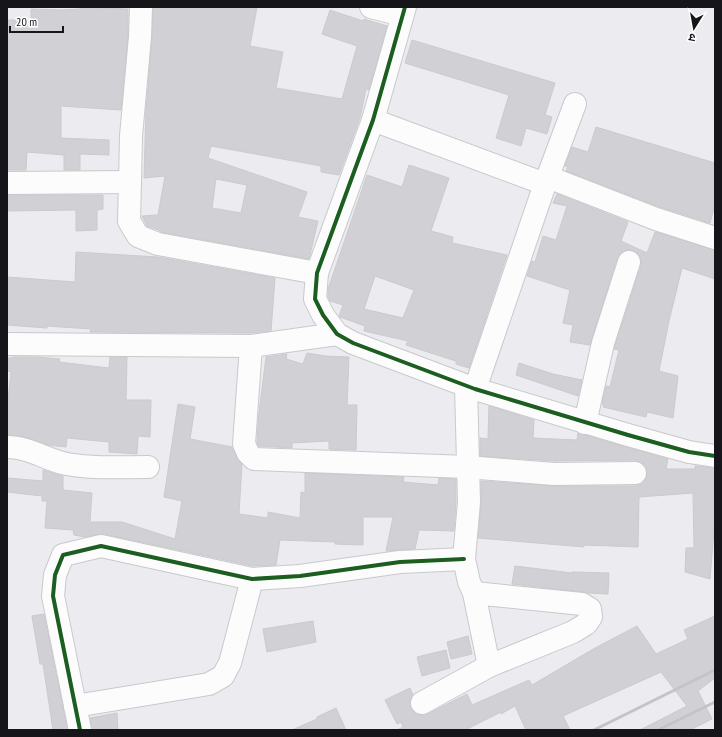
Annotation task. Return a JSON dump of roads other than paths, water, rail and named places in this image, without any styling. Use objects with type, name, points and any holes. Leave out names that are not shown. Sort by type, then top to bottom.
[{"type":"street","points":[[141,7],[140,37],[131,136],[129,221],[138,236],[158,244],[317,273]]},
{"type":"street","points":[[371,7],[404,11],[373,120],[317,273],[315,299],[323,315],[337,334],[353,343],[470,387],[585,423],[689,452],[715,456]]},
{"type":"street","points":[[489,666],[474,593],[469,582],[464,560],[469,502],[467,467],[470,387],[575,104]]},
{"type":"street","points":[[373,120],[656,219],[715,238]]},
{"type":"street","points":[[7,183],[130,182]]},
{"type":"street","points":[[585,423],[603,343],[629,262]]},
{"type":"street","points":[[7,344],[251,346],[337,334]]},
{"type":"street","points":[[251,346],[244,444],[248,453],[254,459],[467,467],[554,474],[635,474]]},
{"type":"street","points":[[7,446],[19,447],[66,464],[148,468]]},
{"type":"street","points":[[80,730],[53,596],[55,575],[63,555],[101,546],[252,579],[300,576],[400,562],[464,560]]},
{"type":"street","points":[[75,706],[209,684],[223,676],[230,663],[252,579]]},
{"type":"street","points":[[422,703],[489,666],[573,632],[586,624],[591,617],[590,609],[582,604],[474,593]]},
{"type":"railway","points":[[594,730],[715,670]]},
{"type":"railway","points":[[658,730],[715,702]]}]
